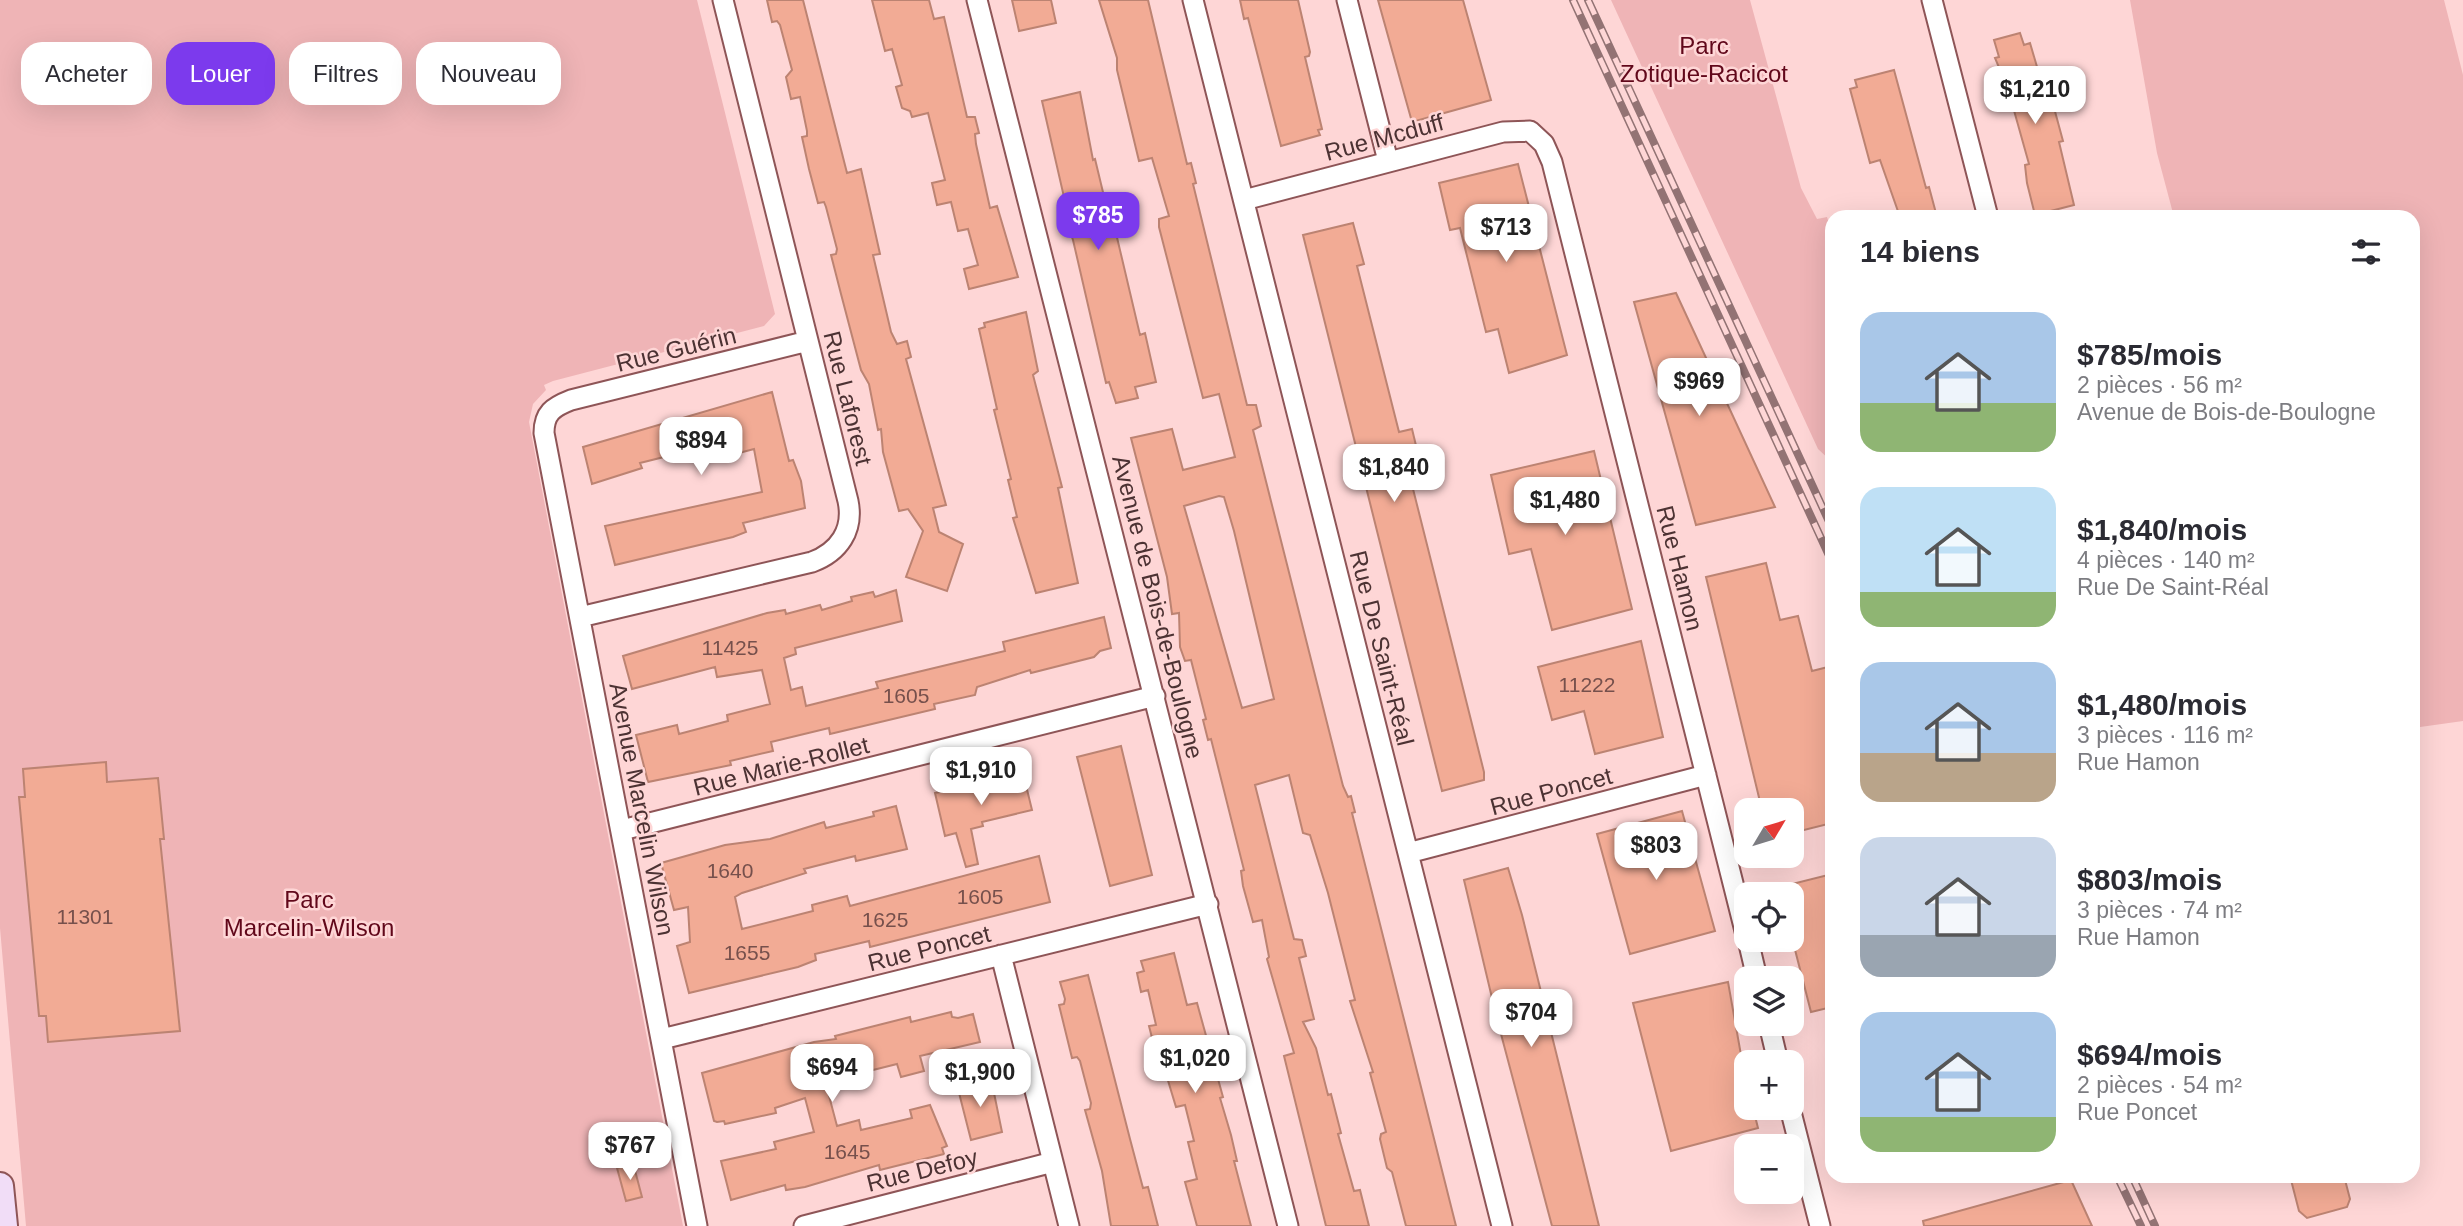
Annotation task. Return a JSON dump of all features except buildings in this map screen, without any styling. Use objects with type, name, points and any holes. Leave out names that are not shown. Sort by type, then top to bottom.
[{"type":"main road","points":[[0,1186],[4,1226]]},
{"type":"street","name":"Rue Laforest","points":[[580,617],[812,562],[838,545],[846,532],[850,509],[723,0]]},
{"type":"street","name":"Avenue de Bois-de-Boulogne","points":[[978,0],[1288,1226]]},
{"type":"street","name":"Rue De Saint-Réal","points":[[1193,0],[1502,1226]]},
{"type":"street","points":[[1347,0],[1388,161]]},
{"type":"street","points":[[1932,0],[1986,210]]},
{"type":"street","name":"Rue Mcduff","points":[[1244,200],[1503,132],[1523,130],[1537,135]]},
{"type":"street","name":"Rue Hamon","points":[[1537,135],[1547,148],[1552,162],[1734,886]]},
{"type":"street","name":"Rue Guérin","points":[[556,406],[808,341]]},
{"type":"street","name":"Avenue Marcelin Wilson","points":[[556,406],[546,416],[544,433],[697,1226]]},
{"type":"street","name":"Rue Marie-Rollet","points":[[622,830],[1155,696]]},
{"type":"street","name":"Rue Poncet","points":[[1408,853],[1706,775]]},
{"type":"street","name":"Rue Poncet","points":[[662,1039],[1208,904]]},
{"type":"street","points":[[1001,955],[1069,1226]]},
{"type":"street","points":[[1793,1120],[1820,1226]]},
{"type":"street","name":"Rue Defoy","points":[[804,1226],[1053,1162]]},
{"type":"green space","name":"Parc Marcelin-Wilson","points":[[0,0],[697,0],[775,314],[764,326],[553,381],[544,385],[546,390],[533,404],[529,422],[683,1226],[26,1226],[0,928]]},
{"type":"green space","name":"Parc Zotique-Racicot","points":[[1611,0],[1750,0],[1801,188],[1817,219],[1825,217],[1825,456],[1818,449]]},
{"type":"green space","points":[[2130,0],[2444,0],[2463,75],[2463,721],[2420,727],[2420,210],[2172,210],[2157,153]]},
{"type":"railway","points":[[1573,0],[1825,547]]},
{"type":"railway","points":[[1588,0],[1825,513]]},
{"type":"railway","points":[[2120,1183],[2141,1226]]},
{"type":"railway","points":[[2135,1183],[2155,1226]]}]
